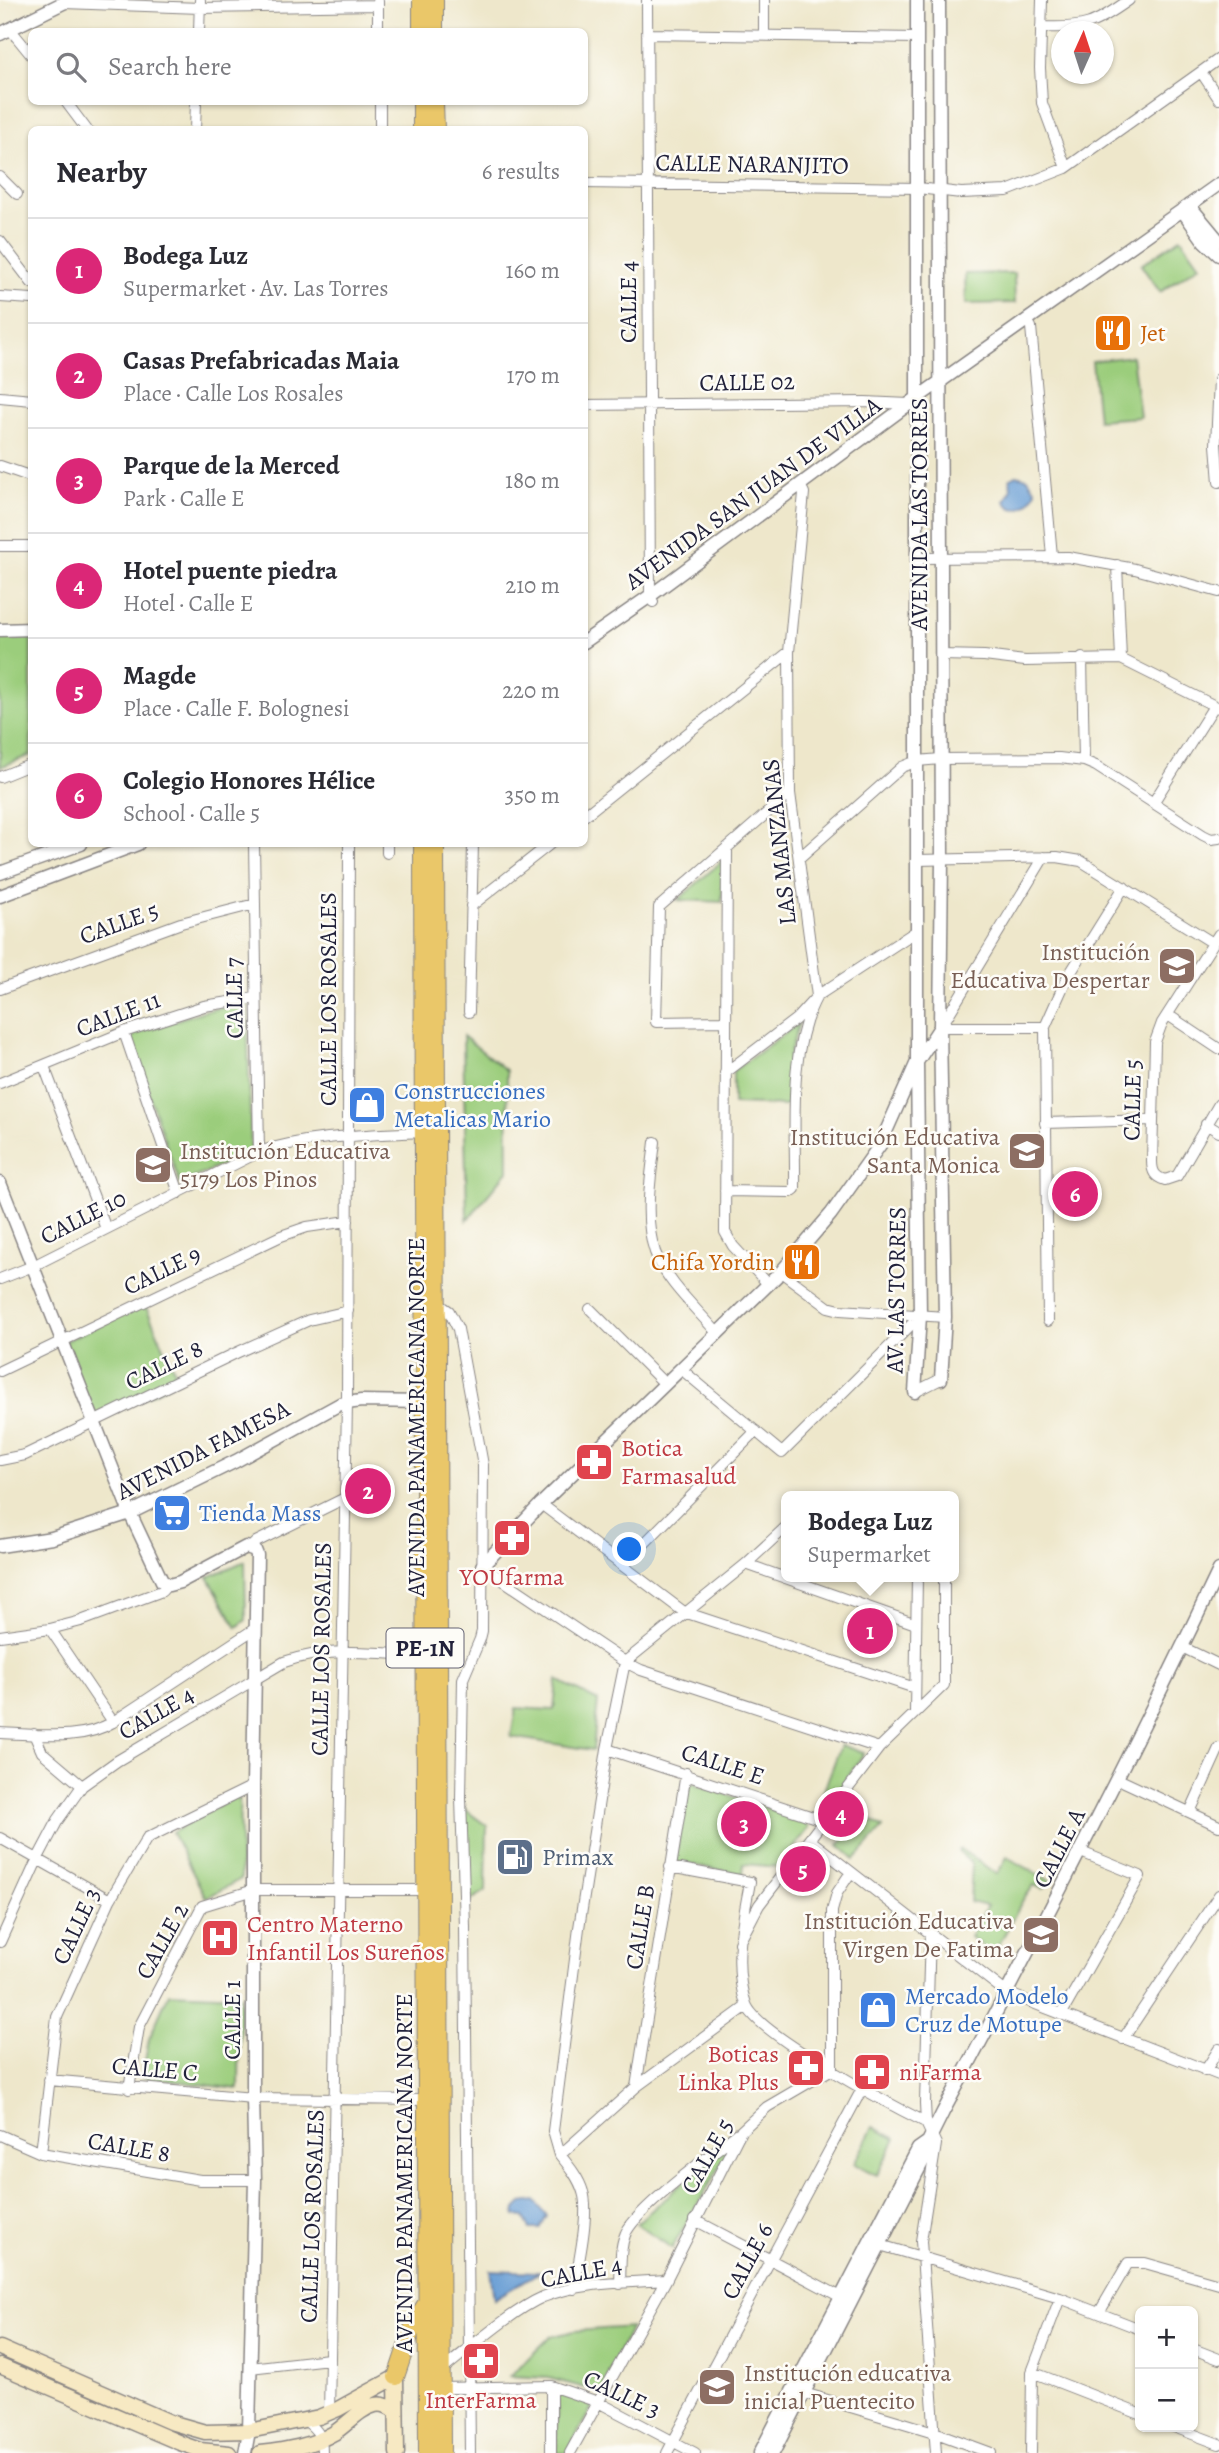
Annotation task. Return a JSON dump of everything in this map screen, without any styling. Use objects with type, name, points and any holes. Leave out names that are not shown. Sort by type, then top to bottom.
[{"type":"highway","points":[[421,0],[421,28]]},
{"type":"highway","points":[[435,0],[435,28]]},
{"type":"highway","points":[[421,105],[421,126]]},
{"type":"highway","points":[[435,105],[436,126]]},
{"type":"highway","name":"AVENIDA PANAMERICANA NORTE","points":[[422,847],[428,2453]]},
{"type":"highway","name":"AVENIDA PANAMERICANA NORTE","points":[[436,847],[442,2453]]},
{"type":"highway","points":[[396,2377],[414,2323],[427,2301]]},
{"type":"main road","points":[[0,2348],[187,2428],[205,2432],[248,2431],[306,2421],[329,2414],[396,2377]]},
{"type":"main road","points":[[0,2366],[180,2443],[229,2453]]},
{"type":"main road","points":[[396,2377],[397,2453]]},
{"type":"main road","points":[[260,2453],[306,2445],[322,2446],[361,2412],[375,2405],[383,2404],[395,2411]]},
{"type":"street","name":"CALLE 4","points":[[647,0],[648,404],[652,599]]},
{"type":"street","points":[[764,0],[764,35]]},
{"type":"street","name":"AVENIDA LAS TORRES","points":[[917,0],[915,403],[918,558],[918,930]]},
{"type":"street","name":"AVENIDA LAS TORRES","points":[[939,0],[942,861],[940,1027]]},
{"type":"street","points":[[1042,0],[1042,103],[1066,169]]},
{"type":"street","points":[[1041,27],[1066,28],[1101,20],[1129,0]]},
{"type":"street","points":[[28,52],[5,31],[65,2],[378,3],[379,28]]},
{"type":"street","points":[[199,28],[200,4]]},
{"type":"street","points":[[647,34],[917,38]]},
{"type":"street","name":"CALLE NARANJITO","points":[[588,183],[918,187],[961,193],[1007,191],[1066,169],[1219,60]]},
{"type":"street","points":[[1201,72],[1219,99]]},
{"type":"street","points":[[68,105],[85,126]]},
{"type":"street","points":[[195,126],[196,105]]},
{"type":"street","points":[[380,105],[380,126]]},
{"type":"street","points":[[0,177],[17,194]]},
{"type":"street","name":"AVENIDA SAN JUAN DE VILLA","points":[[588,647],[915,403],[1187,210],[1219,184]]},
{"type":"street","name":"AVENIDA SAN JUAN DE VILLA","points":[[1187,210],[1219,193]]},
{"type":"street","points":[[1187,210],[1219,240]]},
{"type":"street","points":[[1187,210],[1204,241],[1219,255]]},
{"type":"street","points":[[0,241],[28,278]]},
{"type":"street","points":[[0,297],[28,299]]},
{"type":"street","points":[[1029,323],[1052,556]]},
{"type":"street","points":[[1219,379],[1216,445],[1219,482]]},
{"type":"street","points":[[0,397],[28,400]]},
{"type":"street","name":"CALLE 02","points":[[588,405],[915,403]]},
{"type":"street","points":[[0,466],[28,476]]},
{"type":"street","name":"LAS MANZANAS","points":[[725,1191],[795,1189],[799,1050],[807,1014],[817,996],[790,793],[789,652],[802,489]]},
{"type":"street","points":[[0,546],[28,546]]},
{"type":"street","points":[[918,558],[1052,556],[1117,565],[1219,592]]},
{"type":"street","points":[[1117,565],[1121,659]]},
{"type":"street","name":"AVENIDA SAN JUAN DE VILLA","points":[[588,639],[652,599]]},
{"type":"street","points":[[0,630],[28,629]]},
{"type":"street","points":[[588,813],[789,652]]},
{"type":"street","points":[[940,655],[984,656],[1025,661],[1121,659],[1216,707],[1153,803]]},
{"type":"street","points":[[1082,658],[1084,761]]},
{"type":"street","points":[[799,858],[902,767],[917,761],[940,759],[1059,758],[1084,761],[1203,835],[1211,839],[1219,838]]},
{"type":"street","points":[[0,777],[28,766]]},
{"type":"street","points":[[726,1021],[656,1022],[659,907],[790,793]]},
{"type":"street","points":[[0,873],[73,847]]},
{"type":"street","points":[[0,896],[130,847]]},
{"type":"street","name":"CALLE 7","points":[[254,847],[259,1152]]},
{"type":"street","name":"CALLE LOS ROSALES","points":[[329,2414],[348,1402],[349,847]]},
{"type":"street","points":[[469,1012],[473,847]]},
{"type":"street","points":[[471,906],[546,847]]},
{"type":"street","points":[[727,849],[725,1232],[728,1239],[769,1284]]},
{"type":"street","points":[[482,1566],[541,1504],[781,1272],[831,1214],[877,1151],[918,1062],[1044,857]]},
{"type":"street","points":[[917,860],[1066,857],[1082,861],[1216,939]]},
{"type":"street","points":[[1048,1321],[1045,1027],[1066,980],[1124,887]]},
{"type":"street","name":"CALLE 5","points":[[0,989],[181,923],[255,904]]},
{"type":"street","points":[[725,1073],[796,1019],[817,996],[918,930]]},
{"type":"street","name":"AV. LAS TORRES","points":[[915,1392],[920,1316],[918,930]]},
{"type":"street","name":"CALLE 5","points":[[1216,939],[1158,1033],[1153,1054],[1152,1168],[1157,1177],[1165,1180],[1177,1176],[1219,1104]]},
{"type":"street","name":"CALLE 11","points":[[0,1083],[124,1032],[204,1006],[255,998]]},
{"type":"street","points":[[1168,1015],[1219,1049]]},
{"type":"street","points":[[940,1027],[1045,1027]]},
{"type":"street","name":"AV. LAS TORRES","points":[[940,1027],[944,1317],[941,1379]]},
{"type":"street","points":[[124,1032],[179,1193]]},
{"type":"street","points":[[44,1066],[106,1229]]},
{"type":"street","points":[[1045,1123],[1153,1120]]},
{"type":"street","points":[[1206,1124],[1219,1132]]},
{"type":"street","name":"CALLE 10","points":[[0,1279],[33,1266],[259,1152],[281,1145],[349,1136],[424,1132]]},
{"type":"street","points":[[655,1142],[649,1204],[653,1245],[668,1276],[718,1334]]},
{"type":"street","points":[[0,1183],[130,1513],[152,1563],[167,1585]]},
{"type":"street","name":"CALLE 9","points":[[0,1371],[281,1236],[307,1227],[348,1220]]},
{"type":"street","points":[[781,1272],[828,1307],[944,1317]]},
{"type":"street","points":[[439,1304],[449,1311],[458,1329],[483,1465],[480,1639],[463,1679],[461,1798],[465,1927],[470,2453]]},
{"type":"street","points":[[590,1309],[665,1384]]},
{"type":"street","name":"CALLE 8","points":[[0,1460],[25,1455],[224,1358],[309,1320],[348,1311]]},
{"type":"street","points":[[681,1369],[782,1453],[920,1316]]},
{"type":"street","points":[[915,1392],[941,1379]]},
{"type":"street","name":"AVENIDA FAMESA","points":[[0,1546],[52,1538],[130,1513],[348,1402],[425,1402]]},
{"type":"street","points":[[623,1565],[756,1431]]},
{"type":"street","points":[[0,1636],[50,1629],[81,1621],[162,1591],[167,1585],[180,1582],[345,1498]]},
{"type":"street","points":[[541,1504],[684,1612],[915,1688]]},
{"type":"street","points":[[574,2289],[585,2213],[584,2194],[560,2155],[553,2131],[579,1928],[607,1748],[625,1662],[746,1564],[781,1532]]},
{"type":"street","name":"CALLE 1","points":[[245,2453],[248,2431],[255,2180],[253,1786],[258,1562],[255,1550],[251,1547]]},
{"type":"street","points":[[746,1564],[781,1576]]},
{"type":"street","points":[[482,1566],[641,1670],[879,1748]]},
{"type":"street","name":"CALLE A","points":[[760,2453],[918,2149],[1007,1993],[1081,1852],[1218,1573]]},
{"type":"street","points":[[797,1582],[916,1624]]},
{"type":"street","points":[[915,1712],[917,1582]]},
{"type":"street","points":[[739,1943],[759,1905],[879,1748],[944,1685],[944,1582]]},
{"type":"street","points":[[0,1733],[83,1734],[96,1731],[256,1628]]},
{"type":"street","points":[[50,1629],[113,1722]]},
{"type":"street","points":[[1182,1647],[1219,1665]]},
{"type":"street","name":"CALLE 4","points":[[0,1942],[58,1820],[82,1786],[117,1761],[284,1662],[300,1656],[342,1653],[425,1656]]},
{"type":"street","points":[[34,1734],[42,1752],[82,1786]]},
{"type":"street","name":"CALLE E","points":[[607,1748],[825,1821]]},
{"type":"street","points":[[1190,1812],[1219,1748]]},
{"type":"street","name":"CALLE B","points":[[636,2087],[686,1773]]},
{"type":"street","points":[[1118,1779],[1219,1826]]},
{"type":"street","name":"CALLE 3","points":[[41,2153],[57,2017],[110,1900],[148,1838],[253,1786]]},
{"type":"street","points":[[0,1839],[110,1900]]},
{"type":"street","points":[[810,1840],[1007,1993],[1219,2075]]},
{"type":"street","points":[[1061,2015],[1140,1876],[1081,1852]]},
{"type":"street","points":[[670,1867],[750,1882],[739,1943],[741,1984],[747,2006],[763,2026],[935,2139],[936,2150],[922,2227],[936,2453]]},
{"type":"street","points":[[832,2069],[832,1911],[837,1893],[851,1872]]},
{"type":"street","name":"CALLE 2","points":[[129,2089],[139,2027],[202,1906],[254,1890],[426,1890]]},
{"type":"street","points":[[1124,2039],[1219,1895]]},
{"type":"street","points":[[929,2133],[925,2076],[930,1933]]},
{"type":"street","points":[[560,2155],[636,2087],[747,2006]]},
{"type":"street","points":[[1205,2071],[1219,2049]]},
{"type":"street","name":"CALLE 5","points":[[570,2453],[666,2280],[741,2131],[759,2113],[832,2069]]},
{"type":"street","name":"CALLE C","points":[[49,2081],[253,2098],[427,2100]]},
{"type":"street","name":"CALLE 6","points":[[667,2453],[862,2089]]},
{"type":"street","points":[[620,2284],[622,2246],[628,2227],[661,2195],[741,2131]]},
{"type":"street","name":"CALLE A","points":[[773,2453],[927,2154],[929,2133]]},
{"type":"street","name":"CALLE 8","points":[[0,2135],[41,2153],[200,2180],[255,2180]]},
{"type":"street","points":[[695,2220],[841,2297]]},
{"type":"street","points":[[880,2245],[1060,2298],[1135,2327]]},
{"type":"street","points":[[1099,2313],[1128,2263],[1145,2263],[1219,2284]]},
{"type":"street","name":"CALLE 4","points":[[442,2370],[529,2304],[546,2296],[574,2289],[666,2280]]},
{"type":"street","points":[[1031,2453],[1032,2372],[1060,2298]]},
{"type":"street","points":[[1198,2351],[1219,2359]]},
{"type":"street","points":[[250,2368],[329,2359]]},
{"type":"street","points":[[1032,2372],[1135,2412]]},
{"type":"street","points":[[551,2386],[551,2453]]},
{"type":"street","name":"CALLE 3","points":[[442,2388],[551,2386],[598,2402],[695,2453]]},
{"type":"street","points":[[804,2393],[934,2432],[991,2453]]},
{"type":"street","points":[[306,2421],[318,2432],[322,2446]]},
{"type":"street","points":[[1187,2432],[1219,2444]]},
{"type":"green space","points":[[1181,238],[1200,265],[1160,292],[1141,265]]},
{"type":"green space","points":[[1014,273],[1015,303],[966,304],[965,274]]},
{"type":"green space","points":[[1132,356],[1140,417],[1098,420],[1092,361]]},
{"type":"green space","points":[[28,634],[28,756],[0,767],[0,635]]},
{"type":"green space","points":[[723,860],[722,902],[678,900]]},
{"type":"green space","points":[[247,1003],[251,1152],[180,1184],[128,1036],[204,1011]]},
{"type":"green space","points":[[799,1023],[789,1056],[787,1106],[733,1104],[733,1071]]},
{"type":"green space","points":[[463,1036],[507,1071],[508,1171],[467,1220]]},
{"type":"green space","points":[[144,1303],[179,1380],[94,1423],[63,1342]]},
{"type":"green space","points":[[245,1561],[246,1620],[237,1627],[208,1577]]},
{"type":"green space","points":[[557,1680],[598,1701],[593,1750],[511,1737],[516,1708],[554,1710]]},
{"type":"green space","points":[[841,1745],[864,1753],[827,1808],[818,1806]]},
{"type":"green space","points":[[687,1781],[806,1821],[809,1828],[779,1867],[744,1864],[743,1874],[675,1862]]},
{"type":"green space","points":[[239,1794],[241,1879],[206,1898],[172,1833]]},
{"type":"green space","points":[[463,1808],[487,1826],[486,1891],[466,1903]]},
{"type":"green space","points":[[866,1816],[883,1828],[855,1859],[839,1845]]},
{"type":"green space","points":[[960,1849],[997,1874],[1007,1857],[1052,1882],[1043,1889],[1034,1885],[1021,1903],[994,1954],[970,1937],[987,1906],[970,1902],[972,1864],[959,1852]]},
{"type":"green space","points":[[169,1993],[240,1996],[239,2089],[142,2077],[149,2039]]},
{"type":"green space","points":[[873,2127],[896,2139],[877,2175],[854,2164]]},
{"type":"green space","points":[[722,2148],[728,2153],[672,2248],[636,2224]]},
{"type":"green space","points":[[631,2327],[601,2392],[548,2378],[510,2376],[550,2337],[574,2331]]},
{"type":"green space","points":[[557,2395],[591,2403],[592,2407],[567,2453],[557,2453]]},
{"type":"water","points":[[1016,475],[1028,478],[1036,491],[1026,505],[1018,509],[1009,506],[1005,501],[1011,490],[1010,478]]},
{"type":"water","points":[[535,2201],[547,2216],[540,2229],[530,2229],[524,2217],[515,2216],[516,2209],[522,2203]]},
{"type":"water","points":[[490,2270],[539,2272],[494,2299]]},
{"type":"place","name":"Jet","points":[[1113,333]]},
{"type":"place","name":"Institución Educativa Despertar","points":[[1177,966]]},
{"type":"place","name":"Construcciones Metalicas Mario","points":[[367,1105]]},
{"type":"place","name":"Institución Educativa Santa Monica","points":[[1027,1151]]},
{"type":"place","name":"Institución Educativa 5179 Los Pinos","points":[[153,1165]]},
{"type":"place","name":"Colegio Honores Hélice","points":[[1075,1194]]},
{"type":"place","name":"Chifa Yordin","points":[[802,1262]]},
{"type":"place","name":"Botica Farmasalud","points":[[594,1462]]},
{"type":"place","name":"Casas Prefabricadas Maia","points":[[368,1491]]},
{"type":"place","name":"Tienda Mass","points":[[172,1513]]},
{"type":"place","name":"YOUfarma","points":[[512,1538]]},
{"type":"place","name":"Bodega Luz","points":[[870,1631]]},
{"type":"place","name":"Hotel puente piedra","points":[[841,1814]]},
{"type":"place","name":"Parque de la Merced","points":[[744,1824]]},
{"type":"place","name":"Primax","points":[[515,1857]]},
{"type":"place","name":"Magde","points":[[803,1869]]},
{"type":"place","name":"Institución Educativa Virgen De Fatima","points":[[1041,1935]]},
{"type":"place","name":"Centro Materno Infantil Los Sureños","points":[[220,1938]]},
{"type":"place","name":"Mercado Modelo Cruz de Motupe","points":[[878,2010]]},
{"type":"place","name":"Boticas Linka Plus","points":[[806,2068]]},
{"type":"place","name":"niFarma","points":[[872,2072]]},
{"type":"place","name":"InterFarma","points":[[481,2361]]},
{"type":"place","name":"Institución educativa inicial Puentecito","points":[[717,2387]]}]
